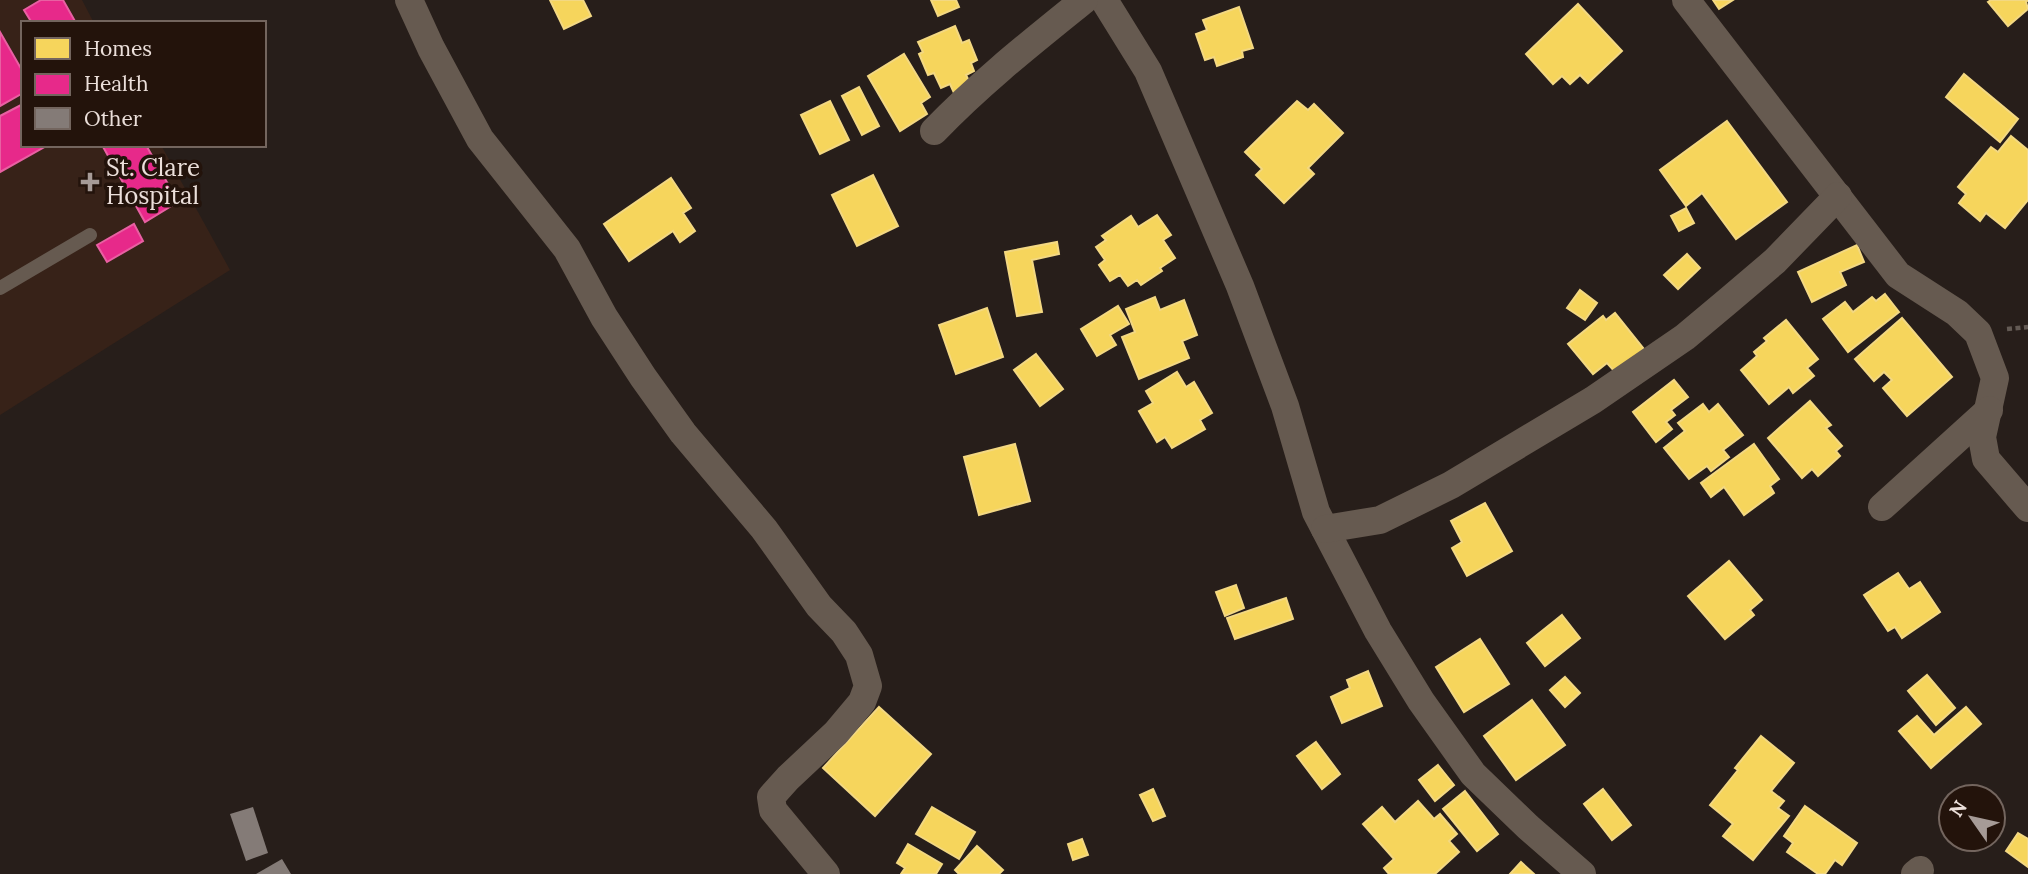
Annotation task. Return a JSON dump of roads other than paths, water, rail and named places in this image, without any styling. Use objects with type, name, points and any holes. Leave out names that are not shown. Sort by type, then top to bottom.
[{"type":"street","points":[[409,0],[431,48],[480,139],[567,249],[604,317],[643,377],[683,433],[764,529],[819,606],[844,632],[859,655],[867,687],[863,702],[836,733],[771,797],[773,810],[825,874]]},
{"type":"street","points":[[934,131],[1016,54],[1084,0]]},
{"type":"street","points":[[1104,0],[1148,71],[1240,286],[1285,407],[1316,512],[1378,631],[1421,701],[1473,774],[1582,874]]},
{"type":"street","points":[[1686,0],[1898,275],[1958,313],[1978,333],[1995,379],[1982,437],[1986,459],[2028,508]]},
{"type":"street","points":[[1325,529],[1380,520],[1439,491],[1593,400],[1685,337],[1775,261],[1838,196]]},
{"type":"street","points":[[1882,507],[1989,410]]},
{"type":"lane","points":[[0,288],[90,235]]},
{"type":"place","name":"St. Clare Hospital","points":[[90,182]]}]
